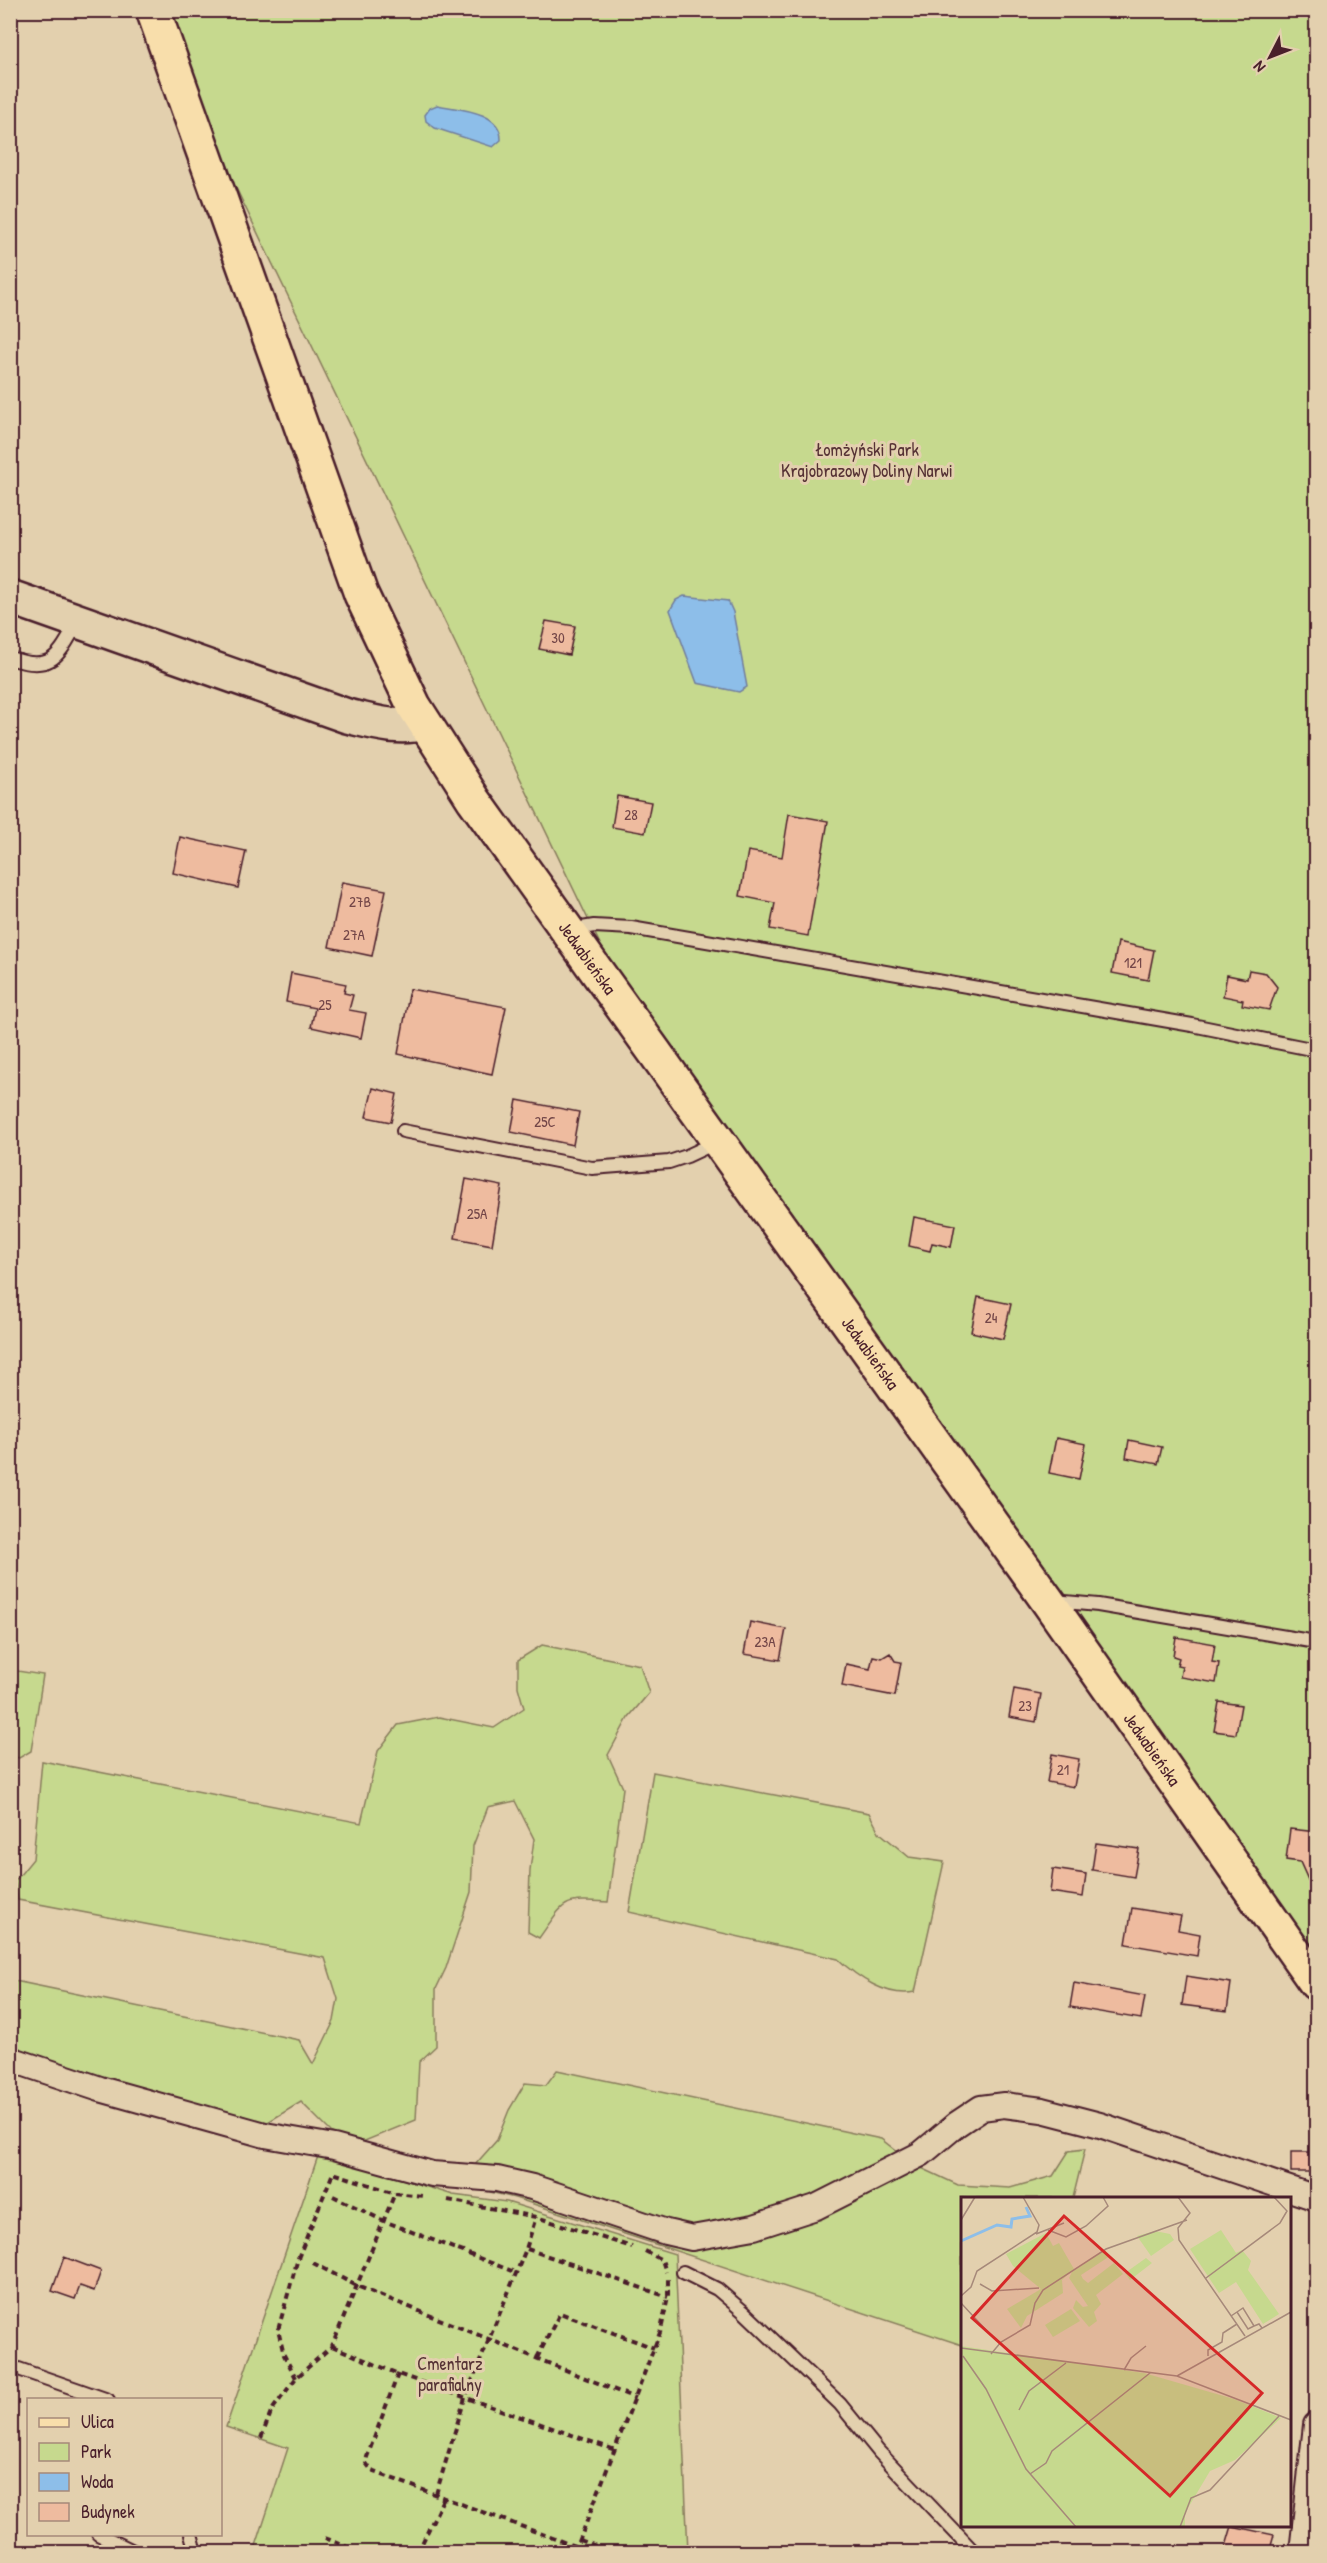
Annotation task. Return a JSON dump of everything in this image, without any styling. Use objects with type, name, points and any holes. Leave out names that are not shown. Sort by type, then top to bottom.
[{"type":"main road","name":"Jedwabieńska","points":[[153,10],[351,568],[390,658],[424,723],[474,800],[1047,1600],[1317,1983]]},
{"type":"main road","points":[[10,597],[347,716],[402,726],[424,723]]},
{"type":"street","points":[[10,2059],[100,2089],[265,2134],[334,2147],[432,2174],[497,2179],[532,2187],[666,2232],[692,2238],[754,2227],[816,2207],[921,2154],[957,2124],[981,2108],[1004,2105],[1042,2110],[1100,2125],[1317,2198]]},
{"type":"street","points":[[1302,2553],[1317,2425]]},
{"type":"lane","points":[[10,658],[30,665],[46,663],[66,643],[79,621]]},
{"type":"lane","points":[[568,931],[594,926],[631,928],[1192,1025],[1317,1050]]},
{"type":"lane","points":[[403,1131],[592,1168],[669,1162],[718,1141]]},
{"type":"lane","points":[[1047,1600],[1098,1605],[1317,1642]]},
{"type":"lane","points":[[683,2272],[717,2289],[840,2404],[879,2452],[974,2553]]},
{"type":"lane","points":[[10,2366],[102,2398]]},
{"type":"lane","points":[[101,2536],[135,2553]]},
{"type":"lane","points":[[191,2536],[196,2553]]},
{"type":"path","points":[[296,2378],[284,2355],[278,2330],[298,2258],[333,2174],[395,2193],[427,2197]]},
{"type":"path","points":[[261,2438],[272,2410],[296,2378],[332,2346],[395,2193]]},
{"type":"path","points":[[333,2196],[384,2221],[517,2273]]},
{"type":"path","points":[[438,2198],[536,2217],[646,2251],[662,2260],[668,2280],[668,2297],[661,2330],[575,2553]]},
{"type":"path","points":[[436,2494],[465,2398],[517,2273],[536,2217]]},
{"type":"path","points":[[526,2249],[668,2297]]},
{"type":"path","points":[[313,2263],[357,2286],[635,2398]]},
{"type":"path","points":[[537,2358],[560,2313],[654,2348]]},
{"type":"path","points":[[332,2346],[398,2374],[615,2450]]},
{"type":"path","points":[[398,2374],[366,2463],[372,2471],[577,2547]]},
{"type":"path","points":[[418,2553],[444,2497]]},
{"type":"path","points":[[325,2538],[360,2553]]},
{"type":"path","points":[[580,2540],[612,2553]]},
{"type":"green space","name":"Łomżyński Park Krajobrazowy Doliny Narwi","points":[[167,11],[1316,11],[1316,1991],[613,971],[223,161]]},
{"type":"green space","points":[[542,1645],[640,1665],[649,1693],[628,1718],[608,1755],[623,1788],[608,1902],[573,1902],[560,1909],[539,1938],[528,1932],[530,1870],[534,1839],[515,1801],[488,1807],[473,1846],[471,1892],[446,1968],[436,1989],[436,2046],[419,2062],[416,2120],[355,2145],[332,2133],[301,2102],[268,2122],[251,2126],[11,2052],[10,1980],[299,2040],[313,2064],[334,2021],[338,1999],[325,1958],[18,1900],[15,1881],[33,1859],[42,1761],[361,1823],[378,1751],[398,1725],[439,1717],[494,1728],[524,1708],[518,1687],[518,1660]]},
{"type":"green space","points":[[11,1670],[43,1675],[31,1751],[19,1758],[11,1756]]},
{"type":"green space","points":[[653,1772],[869,1813],[879,1832],[909,1857],[944,1862],[915,1992],[904,1993],[883,1989],[854,1973],[838,1959],[629,1912]]},
{"type":"green space","points":[[557,2070],[881,2139],[913,2164],[958,2185],[1010,2188],[1053,2176],[1069,2151],[1085,2149],[1073,2197],[961,2197],[961,2345],[515,2198],[477,2189],[474,2166],[497,2140],[509,2110],[525,2083],[546,2085]]},
{"type":"green space","name":"Cmentarz parafialny","points":[[319,2153],[453,2195],[507,2202],[675,2254],[688,2552],[254,2552],[288,2448],[226,2427]]},
{"type":"water","points":[[437,105],[467,110],[487,117],[499,130],[501,140],[493,147],[435,128],[426,121],[425,115],[430,108]]},
{"type":"water","points":[[684,596],[728,601],[733,612],[747,687],[739,692],[697,683],[670,610],[676,600]]},
{"type":"building","points":[[546,621],[575,626],[569,655],[539,649]]},
{"type":"building","points":[[617,796],[651,802],[645,833],[612,827]]},
{"type":"building","points":[[789,814],[828,821],[808,936],[770,929],[775,903],[740,896],[748,851],[782,857]]},
{"type":"building","points":[[180,837],[246,851],[238,888],[173,873]]},
{"type":"building","points":[[342,882],[386,890],[372,956],[329,947]]},
{"type":"building","points":[[1118,942],[1154,950],[1148,980],[1112,973]]},
{"type":"building","points":[[1249,970],[1266,973],[1277,987],[1269,1010],[1242,1005],[1243,1000],[1223,996],[1227,975],[1247,979]]},
{"type":"building","points":[[291,973],[346,984],[344,993],[353,995],[349,1010],[366,1013],[361,1038],[311,1027],[315,1008],[286,1002]]},
{"type":"building","points":[[410,989],[506,1007],[492,1074],[398,1054]]},
{"type":"building","points":[[373,1088],[397,1094],[391,1122],[366,1117]]},
{"type":"building","points":[[517,1100],[579,1112],[573,1145],[511,1132]]},
{"type":"building","points":[[466,1179],[502,1186],[492,1245],[455,1238]]},
{"type":"building","points":[[914,1217],[955,1225],[951,1247],[932,1243],[930,1251],[909,1246]]},
{"type":"building","points":[[978,1297],[1011,1304],[1003,1339],[971,1332]]},
{"type":"building","points":[[1056,1438],[1086,1444],[1079,1479],[1049,1473]]},
{"type":"building","points":[[1129,1440],[1162,1447],[1158,1464],[1126,1458]]},
{"type":"building","points":[[750,1622],[786,1629],[780,1660],[744,1654]]},
{"type":"building","points":[[1176,1637],[1215,1644],[1212,1662],[1219,1663],[1216,1683],[1180,1677],[1182,1666],[1177,1665],[1179,1658],[1173,1656]]},
{"type":"building","points":[[890,1653],[895,1661],[901,1662],[895,1696],[842,1686],[846,1664],[870,1669],[873,1656],[882,1658]]},
{"type":"building","points":[[1014,1689],[1041,1694],[1036,1722],[1009,1717]]},
{"type":"building","points":[[1219,1702],[1241,1705],[1236,1734],[1214,1731]]},
{"type":"building","points":[[1052,1754],[1079,1759],[1074,1787],[1047,1782]]},
{"type":"building","points":[[1290,1829],[1317,1832],[1317,1900],[1300,1862],[1286,1860]]},
{"type":"building","points":[[1096,1843],[1139,1849],[1134,1877],[1092,1870]]},
{"type":"building","points":[[1053,1869],[1086,1874],[1083,1897],[1050,1892]]},
{"type":"building","points":[[1132,1908],[1181,1916],[1178,1930],[1200,1934],[1197,1956],[1126,1944]]},
{"type":"building","points":[[1186,1976],[1231,1983],[1227,2011],[1182,2005]]},
{"type":"building","points":[[1074,1983],[1145,1996],[1141,2019],[1070,2007]]},
{"type":"building","points":[[1291,2152],[1317,2152],[1317,2172],[1291,2172]]},
{"type":"building","points":[[64,2257],[101,2271],[94,2291],[80,2286],[75,2299],[52,2291]]},
{"type":"building","points":[[1232,2527],[1274,2535],[1269,2553],[1224,2553]]}]
